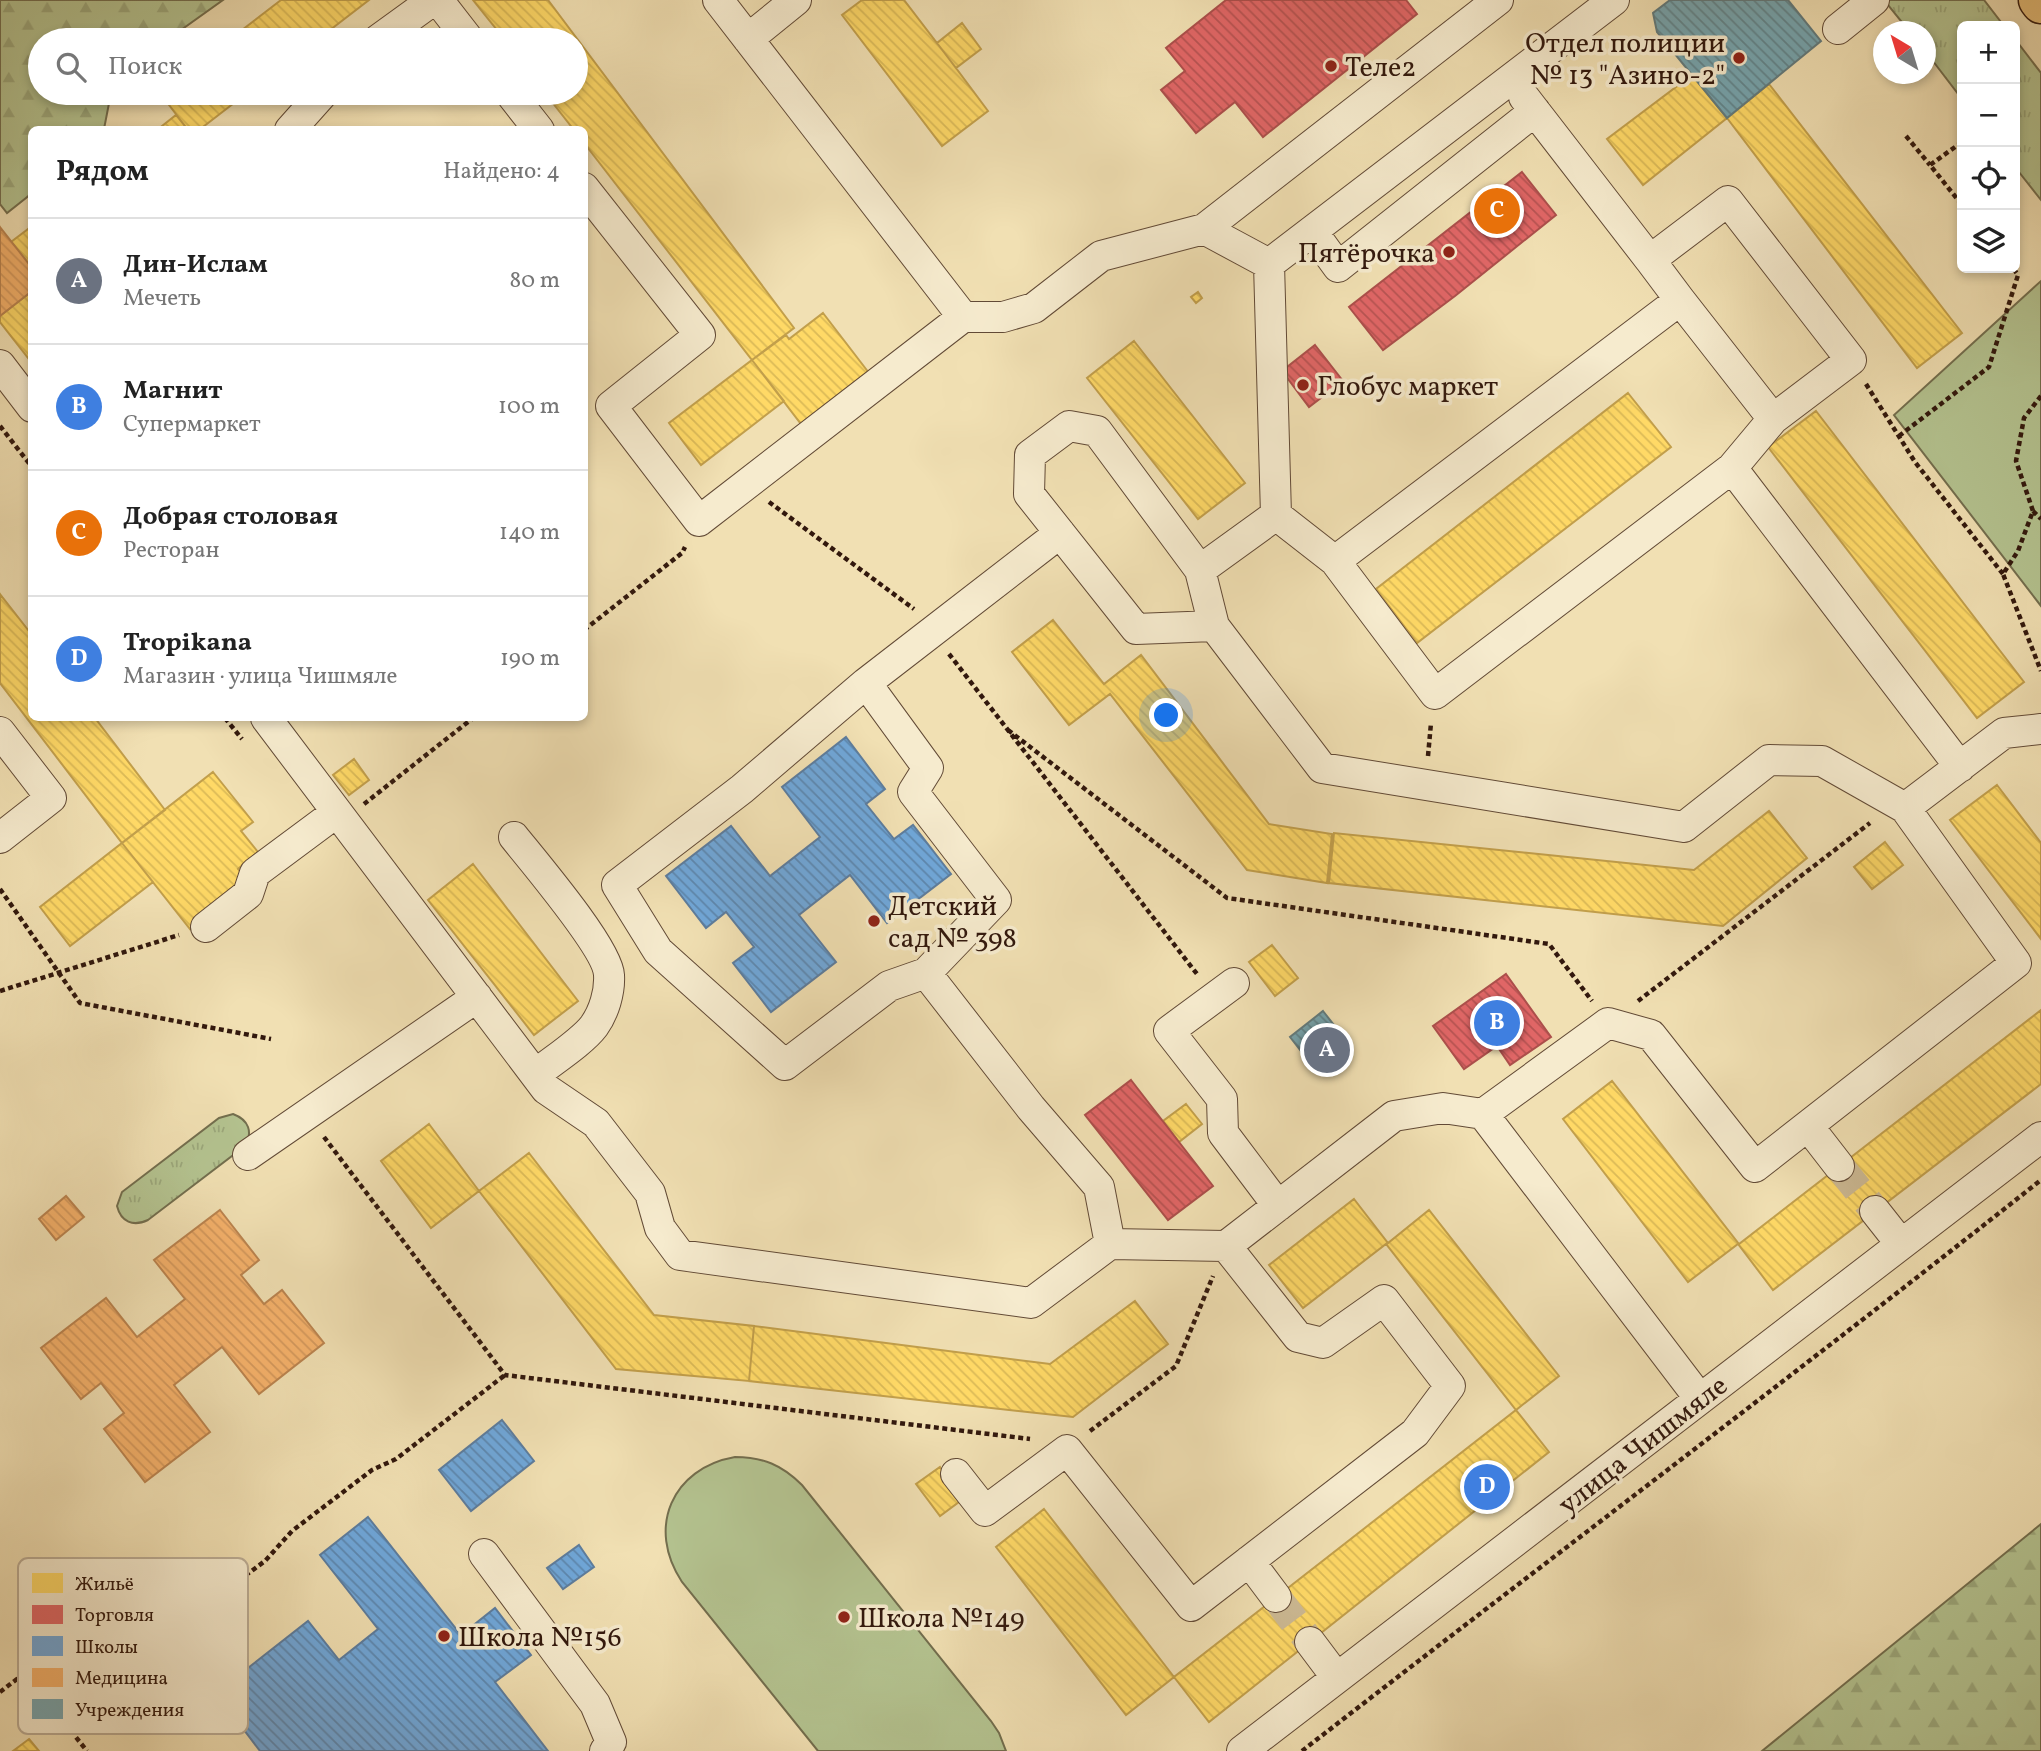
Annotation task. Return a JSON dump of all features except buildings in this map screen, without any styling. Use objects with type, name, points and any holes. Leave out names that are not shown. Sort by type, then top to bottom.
[{"type":"street","points":[[395,28],[435,0],[459,28]]},
{"type":"street","points":[[718,0],[963,317]]},
{"type":"street","points":[[748,38],[796,0]]},
{"type":"street","points":[[588,193],[700,335],[611,406],[699,521],[963,317],[1003,317],[1034,308],[1101,256],[1204,229],[1498,0]]},
{"type":"street","points":[[1269,264],[1614,0]]},
{"type":"street","points":[[1838,29],[1874,0]]},
{"type":"street","points":[[1510,79],[1773,419]]},
{"type":"street","points":[[294,126],[312,105]]},
{"type":"street","points":[[519,105],[536,126]]},
{"type":"street","points":[[1312,231],[1338,267],[1535,111]]},
{"type":"street","points":[[1276,515],[1335,561],[1434,694],[1732,468],[1773,419],[1851,360],[1728,201],[1650,260]]},
{"type":"street","points":[[1204,229],[1269,264]]},
{"type":"street","points":[[1269,264],[1276,515]]},
{"type":"street","points":[[1335,561],[1680,300]]},
{"type":"street","points":[[0,365],[28,402]]},
{"type":"street","points":[[1214,626],[1136,629],[1029,494],[1030,455],[1069,426],[1097,431],[1200,570],[1214,626],[1322,768],[1684,827],[1769,760],[1822,761],[1900,806],[2016,963],[1755,1167],[1651,1035],[1608,1023],[1483,1114]]},
{"type":"street","points":[[1732,468],[1960,767]]},
{"type":"street","points":[[1200,570],[1276,515]]},
{"type":"street","points":[[866,683],[928,768],[913,792],[996,900],[926,973],[890,986],[785,1065],[658,951],[617,885],[742,789],[866,683],[1060,533]]},
{"type":"street","points":[[268,721],[546,1088],[596,1123],[650,1193],[660,1228],[680,1255],[1031,1303],[1110,1244],[1226,1245],[1394,1116],[1443,1108],[1483,1114],[1700,1399]]},
{"type":"street","points":[[1900,806],[1960,767],[2004,733],[2041,729]]},
{"type":"street","points":[[0,732],[51,798],[0,838]]},
{"type":"street","points":[[206,927],[248,894],[255,873],[340,816]]},
{"type":"street","points":[[514,837],[583,925],[601,953],[609,973],[604,1010],[593,1028],[536,1074]]},
{"type":"street","points":[[926,973],[1031,1108],[1099,1187],[1110,1244]]},
{"type":"street","points":[[1224,990],[1169,1031],[1222,1099],[1223,1133],[1278,1206]]},
{"type":"street","points":[[248,1155],[477,997]]},
{"type":"street","points":[[1808,1126],[1839,1166]]},
{"type":"street","name":"улица Чишмяле","points":[[1242,1751],[2041,1136]]},
{"type":"street","points":[[1875,1212],[1901,1244]]},
{"type":"street","points":[[956,1474],[985,1511],[1067,1450],[1191,1606],[1415,1433],[1450,1386],[1384,1300],[1323,1343],[1298,1337],[1226,1245]]},
{"type":"street","points":[[484,1554],[595,1704],[611,1742],[605,1751]]},
{"type":"street","points":[[1249,1561],[1276,1597]]},
{"type":"street","points":[[1310,1642],[1337,1678]]},
{"type":"path","points":[[1906,136],[1957,199]]},
{"type":"path","points":[[1930,165],[1957,146]]},
{"type":"path","points":[[1899,436],[1989,367],[2018,275],[2016,273]]},
{"type":"path","points":[[1851,360],[1915,462],[2003,573],[2041,671]]},
{"type":"path","points":[[2041,396],[2024,418],[2016,461],[2033,512],[2041,519]]},
{"type":"path","points":[[0,426],[28,462]]},
{"type":"path","points":[[746,485],[911,605],[1008,730],[1224,990]]},
{"type":"path","points":[[2003,573],[2018,551],[2033,512]]},
{"type":"path","points":[[588,627],[682,553],[699,521]]},
{"type":"path","points":[[1424,784],[1434,694]]},
{"type":"path","points":[[340,816],[469,721]]},
{"type":"path","points":[[1008,730],[1227,898],[1549,944],[1608,1023],[1900,806]]},
{"type":"path","points":[[0,889],[80,1003],[271,1039]]},
{"type":"path","points":[[0,990],[206,927]]},
{"type":"path","points":[[307,1114],[505,1375]]},
{"type":"path","points":[[1303,1751],[1849,1332],[2041,1181]]},
{"type":"path","points":[[248,1574],[265,1561],[292,1531],[372,1470],[396,1459],[505,1375],[1047,1441],[1067,1450],[1176,1366],[1226,1245]]},
{"type":"path","points":[[0,1692],[18,1679]]},
{"type":"path","points":[[75,1734],[86,1751]]},
{"type":"green space","points":[[0,0],[223,0],[184,28],[28,28],[28,105],[109,105],[105,126],[28,126],[28,196],[7,213],[0,204]]},
{"type":"green space","points":[[1884,0],[1984,0],[2000,21],[1957,21],[1957,92],[1936,65],[1936,21],[1901,21]]},
{"type":"green space","points":[[2020,46],[2041,73],[2041,200],[2020,173]]},
{"type":"green space","points":[[2041,281],[2041,606],[1894,415]]},
{"type":"green space","points":[[233,1114],[248,1127],[249,1136],[245,1146],[148,1220],[133,1223],[121,1216],[117,1206],[122,1192],[219,1118]]},
{"type":"green space","points":[[735,1457],[772,1464],[802,1485],[991,1721],[1006,1751],[818,1751],[682,1582],[671,1562],[666,1541],[666,1522],[671,1503],[681,1487],[695,1474],[713,1463]]},
{"type":"green space","points":[[2041,1524],[2041,1751],[1762,1751]]},
{"type":"tunnel","points":[[1839,1166],[1875,1211]]},
{"type":"tunnel","points":[[1276,1597],[1310,1642]]},
{"type":"place","name":"Отдел полиции № 13 \"Азино-2\"","points":[[1739,58]]},
{"type":"place","name":"Теле2","points":[[1331,66]]},
{"type":"place","name":"Добрая столовая","points":[[1497,211]]},
{"type":"place","name":"Пятёрочка","points":[[1449,252]]},
{"type":"place","name":"Глобус маркет","points":[[1303,385]]},
{"type":"place","name":"Детский сад № 398","points":[[874,921]]},
{"type":"place","name":"Магнит","points":[[1497,1023]]},
{"type":"place","name":"Дин-Ислам","points":[[1327,1050]]},
{"type":"place","name":"Tropikana","points":[[1487,1487]]},
{"type":"place","name":"Школа №149","points":[[844,1617]]},
{"type":"place","name":"Школа №156","points":[[444,1636]]}]
